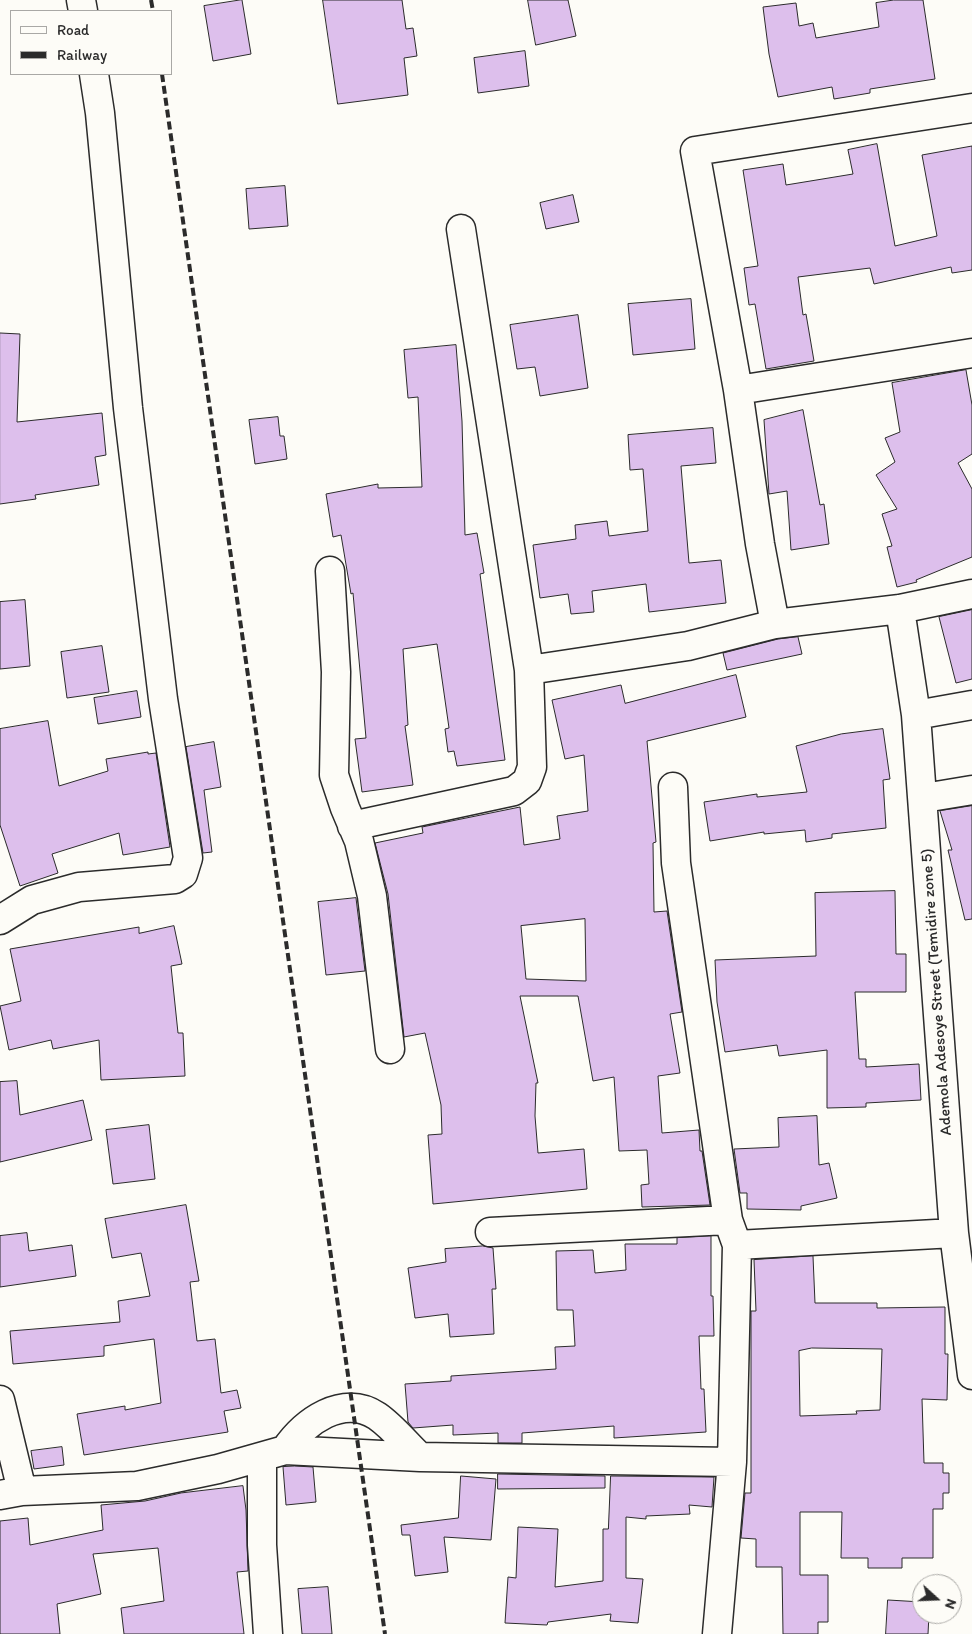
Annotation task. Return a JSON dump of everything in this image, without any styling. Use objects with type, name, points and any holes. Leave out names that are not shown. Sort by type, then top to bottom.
[{"type":"street","points":[[0,920],[32,900],[79,887],[175,880],[183,874],[188,858],[163,698],[129,418],[100,113],[94,75]]},
{"type":"street","points":[[775,624],[738,390],[695,151],[972,108]]},
{"type":"street","points":[[352,826],[514,791],[527,781],[532,767],[529,670],[460,229]]},
{"type":"street","points":[[738,390],[972,353]]},
{"type":"street","points":[[330,571],[336,672],[334,775],[352,826],[360,842],[372,896],[390,1049]]},
{"type":"street","points":[[529,670],[688,646],[775,624],[900,609],[972,594]]},
{"type":"street","name":"Ademola Adesoye Street (Temidire zone 5)","points":[[900,609],[916,715],[924,798],[954,1233],[968,1307],[972,1375]]},
{"type":"street","points":[[916,715],[972,705]]},
{"type":"street","points":[[673,786],[676,863],[732,1232],[732,1462],[717,1634]]},
{"type":"street","points":[[924,798],[972,790]]},
{"type":"street","points":[[490,1232],[954,1233]]},
{"type":"street","points":[[0,1400],[11,1493],[137,1486],[274,1454],[732,1462]]},
{"type":"street","points":[[268,1634],[262,1545],[274,1454],[298,1432],[324,1414],[351,1409],[377,1416],[420,1457]]},
{"type":"building","points":[[242,0],[251,54],[213,61],[204,6]]},
{"type":"building","points":[[323,0],[402,0],[406,29],[413,28],[417,56],[404,58],[408,95],[338,104]]},
{"type":"building","points":[[528,0],[568,0],[576,36],[536,45]]},
{"type":"building","points":[[894,0],[923,0],[935,79],[870,89],[870,93],[834,99],[832,87],[778,97],[769,54],[763,7],[796,3],[799,26],[813,23],[816,38],[879,27],[876,3]]},
{"type":"building","points":[[525,51],[529,86],[478,93],[474,58]]},
{"type":"building","points":[[877,144],[895,246],[937,236],[922,155],[972,146],[972,270],[952,273],[951,267],[874,284],[870,268],[798,277],[803,315],[806,314],[814,361],[766,369],[755,304],[749,305],[744,268],[758,266],[743,170],[783,164],[786,185],[853,174],[848,150]]},
{"type":"building","points":[[285,186],[288,226],[249,229],[246,189]]},
{"type":"building","points":[[573,195],[579,222],[546,229],[540,203]]},
{"type":"building","points":[[691,299],[695,349],[633,355],[628,304]]},
{"type":"building","points":[[578,315],[588,388],[540,396],[535,367],[517,369],[510,325]]},
{"type":"building","points":[[0,333],[20,334],[17,422],[102,413],[106,455],[95,457],[99,485],[35,495],[36,499],[0,504]]},
{"type":"building","points":[[456,345],[462,421],[465,535],[477,533],[484,573],[480,574],[505,760],[457,766],[454,751],[448,752],[445,729],[449,728],[437,644],[403,649],[408,725],[405,726],[413,785],[362,792],[355,739],[366,738],[353,593],[351,594],[341,535],[333,537],[326,494],[378,484],[378,488],[422,487],[418,397],[408,398],[404,350]]},
{"type":"building","points":[[966,370],[972,405],[972,454],[958,463],[972,489],[972,557],[916,580],[917,582],[897,587],[887,547],[892,546],[882,514],[897,509],[876,475],[895,462],[885,438],[900,432],[892,383]]},
{"type":"building","points":[[803,410],[820,505],[824,504],[829,544],[791,550],[787,491],[769,494],[764,420]]},
{"type":"building","points":[[278,417],[280,436],[284,436],[287,459],[255,464],[249,420]]},
{"type":"building","points":[[713,428],[716,463],[681,466],[689,563],[721,560],[726,603],[649,612],[646,584],[592,591],[594,612],[571,614],[568,594],[540,598],[533,545],[576,539],[575,525],[607,521],[609,536],[648,531],[643,469],[630,470],[628,435]]},
{"type":"building","points":[[25,600],[30,666],[0,669],[0,602]]},
{"type":"building","points":[[972,610],[972,679],[956,683],[939,617]]},
{"type":"building","points":[[798,637],[802,654],[727,670],[723,653],[778,639]]},
{"type":"building","points":[[102,646],[109,692],[67,698],[61,652]]},
{"type":"building","points":[[736,675],[746,717],[647,741],[656,842],[653,843],[654,912],[667,911],[682,1012],[670,1014],[680,1073],[658,1076],[662,1133],[699,1130],[700,1151],[702,1151],[710,1205],[642,1207],[641,1185],[649,1184],[647,1150],[619,1151],[614,1077],[593,1081],[578,996],[520,996],[538,1083],[536,1083],[535,1116],[538,1153],[584,1149],[587,1189],[433,1204],[428,1135],[442,1134],[441,1105],[425,1033],[404,1037],[388,894],[375,843],[423,833],[422,827],[520,807],[524,845],[560,839],[557,816],[588,811],[584,755],[565,759],[552,700],[621,685],[625,703]],"holes":[[[585,919],[586,981],[526,979],[521,926]]]},
{"type":"building","points":[[137,691],[141,717],[98,724],[94,698]]},
{"type":"building","points":[[48,721],[59,786],[108,771],[106,759],[148,752],[148,754],[156,753],[170,847],[123,855],[119,833],[52,854],[58,873],[20,886],[0,825],[0,729]]},
{"type":"building","points":[[883,729],[890,779],[883,780],[886,828],[832,834],[832,838],[806,842],[805,830],[764,834],[764,832],[710,841],[704,802],[757,794],[757,797],[807,792],[796,746],[841,734]]},
{"type":"building","points":[[214,742],[221,787],[204,790],[212,852],[203,853],[186,747]]},
{"type":"building","points":[[972,806],[972,919],[965,920],[948,850],[952,850],[940,811]]},
{"type":"building","points":[[895,891],[896,954],[906,954],[906,992],[855,992],[859,1059],[866,1059],[866,1067],[919,1064],[921,1100],[866,1103],[866,1107],[827,1108],[827,1050],[779,1056],[777,1045],[725,1052],[717,1002],[715,960],[816,956],[815,893]]},
{"type":"building","points":[[356,898],[365,971],[326,975],[318,902]]},
{"type":"building","points":[[174,926],[182,964],[171,966],[178,1033],[183,1033],[185,1076],[101,1080],[99,1040],[53,1049],[51,1040],[9,1050],[0,1006],[21,1001],[10,949],[139,927],[139,933]]},
{"type":"building","points":[[17,1081],[20,1115],[83,1100],[92,1140],[0,1162],[0,1082]]},
{"type":"building","points":[[817,1116],[819,1165],[829,1163],[837,1198],[801,1206],[801,1210],[747,1209],[747,1193],[740,1193],[734,1149],[779,1147],[778,1118]]},
{"type":"building","points":[[149,1125],[155,1179],[113,1184],[106,1130]]},
{"type":"building","points":[[186,1205],[199,1281],[190,1282],[197,1341],[215,1339],[221,1393],[237,1390],[241,1408],[224,1411],[228,1432],[84,1455],[77,1414],[125,1406],[125,1410],[161,1403],[154,1339],[104,1346],[104,1356],[13,1364],[10,1331],[120,1322],[118,1301],[150,1296],[141,1253],[112,1258],[105,1219]]},
{"type":"building","points":[[27,1233],[29,1251],[72,1245],[76,1276],[0,1287],[0,1236]]},
{"type":"building","points":[[711,1236],[711,1296],[713,1296],[714,1336],[699,1336],[701,1389],[704,1389],[706,1432],[614,1438],[614,1426],[522,1433],[522,1443],[498,1443],[498,1433],[453,1435],[453,1425],[413,1428],[408,1422],[405,1384],[451,1381],[451,1376],[556,1369],[555,1347],[575,1346],[573,1310],[557,1310],[556,1251],[593,1250],[595,1273],[626,1270],[625,1244],[677,1244],[677,1238]]},
{"type":"building","points":[[483,1246],[493,1248],[496,1289],[492,1289],[494,1334],[450,1337],[448,1314],[415,1318],[408,1268],[446,1262],[445,1249]]},
{"type":"building","points":[[813,1256],[815,1303],[877,1303],[877,1308],[945,1307],[945,1354],[948,1354],[947,1400],[922,1399],[924,1463],[943,1463],[943,1473],[949,1473],[949,1493],[943,1493],[943,1509],[933,1509],[933,1558],[902,1558],[902,1568],[868,1568],[868,1558],[841,1558],[842,1512],[800,1512],[800,1575],[828,1575],[828,1622],[818,1622],[818,1634],[783,1634],[782,1567],[756,1567],[756,1539],[741,1538],[745,1493],[751,1493],[751,1311],[756,1311],[754,1260]],"holes":[[[812,1348],[882,1349],[880,1410],[856,1411],[857,1414],[800,1416],[799,1351]]]},
{"type":"building","points":[[62,1447],[64,1465],[34,1469],[31,1451]]},
{"type":"building","points":[[283,1467],[313,1467],[316,1502],[286,1505]]},
{"type":"building","points":[[498,1474],[605,1476],[605,1488],[498,1489]]},
{"type":"building","points":[[461,1476],[496,1479],[491,1540],[444,1537],[448,1572],[415,1576],[410,1535],[402,1535],[401,1525],[458,1518]]},
{"type":"building","points":[[611,1476],[714,1477],[712,1507],[689,1505],[690,1514],[646,1516],[646,1519],[626,1517],[626,1578],[643,1579],[638,1623],[610,1621],[611,1614],[548,1622],[547,1625],[505,1623],[508,1577],[516,1578],[518,1527],[558,1529],[555,1587],[603,1581],[603,1529],[608,1529]]},
{"type":"building","points":[[243,1486],[246,1510],[248,1571],[237,1572],[244,1634],[124,1634],[121,1608],[164,1601],[158,1548],[93,1554],[101,1594],[57,1604],[60,1634],[0,1634],[0,1521],[28,1518],[30,1545],[103,1530],[101,1505],[145,1501],[181,1493]]},
{"type":"building","points":[[328,1587],[332,1634],[302,1634],[298,1589]]},
{"type":"building","points":[[888,1600],[912,1601],[912,1624],[928,1624],[928,1634],[886,1634]]},
{"type":"railway","points":[[151,0],[153,10]]},
{"type":"railway","points":[[162,75],[385,1634]]}]
